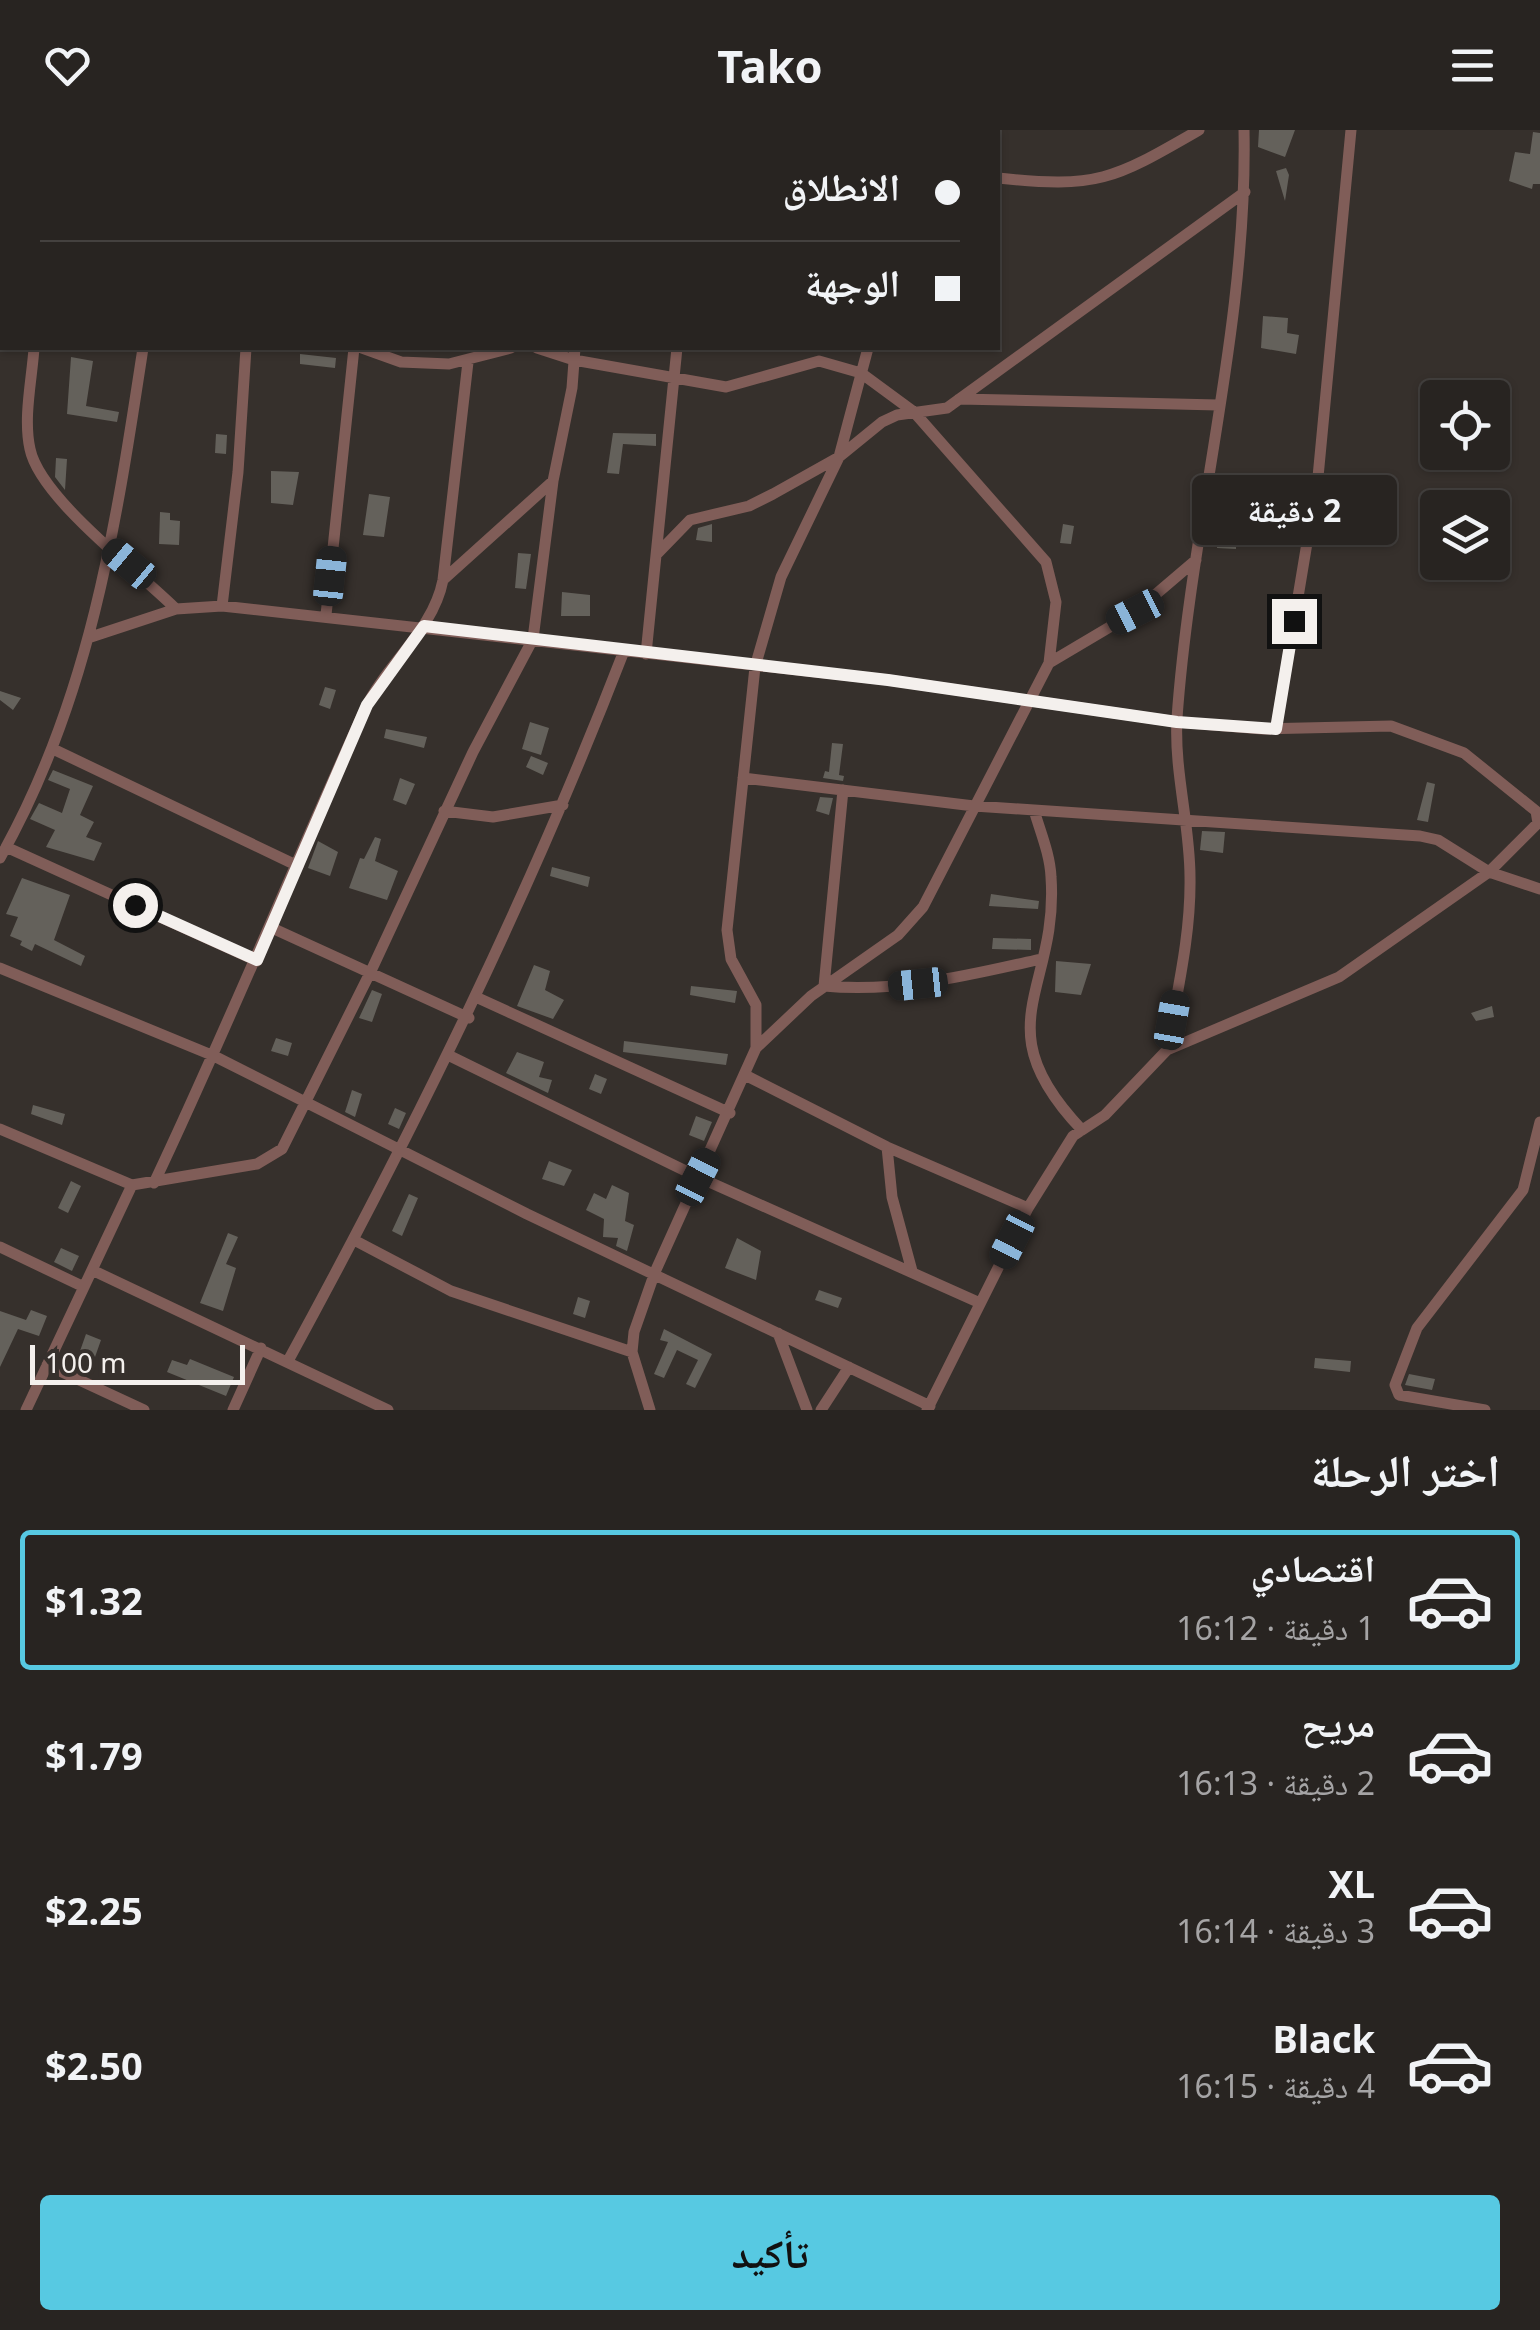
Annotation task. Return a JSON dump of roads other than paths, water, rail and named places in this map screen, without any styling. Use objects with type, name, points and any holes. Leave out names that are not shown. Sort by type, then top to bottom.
[{"type":"street","points":[[1000,178],[1046,183],[1113,178],[1200,130]]},
{"type":"street","points":[[1167,1050],[1188,929],[1190,876],[1182,817],[1177,722],[1245,192],[1244,130]]},
{"type":"street","points":[[1276,729],[1318,477],[1351,130]]},
{"type":"street","points":[[657,554],[690,520],[754,503],[839,457],[882,422],[914,412],[942,410],[1245,192]]},
{"type":"street","points":[[34,350],[30,449],[53,491],[176,609]]},
{"type":"street","points":[[143,350],[112,550],[92,637],[53,749],[3,853],[257,960]]},
{"type":"street","points":[[222,606],[238,472],[246,350]]},
{"type":"street","points":[[326,615],[354,350]]},
{"type":"street","points":[[368,350],[401,362],[468,362],[504,350]]},
{"type":"street","points":[[646,654],[677,350]]},
{"type":"street","points":[[650,1410],[632,1352],[634,1332],[655,1272],[730,1114],[756,1048],[756,1006],[731,959],[726,930],[755,666],[781,577],[839,457],[867,350]]},
{"type":"street","points":[[0,1129],[132,1185],[273,1158],[306,1106],[444,811],[533,639],[554,481],[568,419],[574,354],[676,379],[736,386],[818,362],[861,373],[914,412],[1046,562],[1056,602],[1049,662],[923,907],[898,935],[824,986],[756,1048]]},
{"type":"street","points":[[154,1183],[272,928],[367,705],[436,606],[443,580],[468,362]]},
{"type":"street","points":[[959,399],[1218,405]]},
{"type":"street","points":[[443,580],[554,481]]},
{"type":"street","points":[[1049,662],[1135,612],[1196,560]]},
{"type":"street","points":[[0,968],[214,1056],[306,1106],[655,1272],[928,1408],[1028,1208],[1066,1144],[1105,1115],[1167,1050],[1339,977],[1489,872],[1538,823],[1539,816],[1477,762],[1423,735],[1392,726],[1276,729],[1177,722],[888,680],[222,606],[176,609],[92,637]]},
{"type":"street","points":[[288,1361],[403,1150],[469,1018],[564,804],[624,651]]},
{"type":"street","points":[[53,749],[298,866]]},
{"type":"street","points":[[743,778],[974,806],[1420,836],[1438,840],[1489,872],[1540,889]]},
{"type":"street","points":[[824,986],[843,790]]},
{"type":"street","points":[[444,811],[493,817],[564,804]]},
{"type":"street","points":[[1034,810],[1052,880],[1030,1047],[1046,1088],[1082,1130]]},
{"type":"street","points":[[272,928],[469,1018]]},
{"type":"street","points":[[824,986],[862,990],[918,984],[1042,959]]},
{"type":"street","points":[[478,998],[730,1114]]},
{"type":"street","points":[[450,1056],[698,1177],[980,1303]]},
{"type":"street","points":[[745,1075],[888,1147],[1028,1208]]},
{"type":"street","points":[[1484,1410],[1399,1395],[1396,1385],[1417,1328],[1523,1190],[1540,1122]]},
{"type":"street","points":[[888,1147],[892,1197],[912,1271]]},
{"type":"street","points":[[26,1410],[132,1185]]},
{"type":"street","points":[[354,1240],[451,1291],[632,1352]]},
{"type":"street","points":[[0,1247],[84,1287]]},
{"type":"street","points":[[92,1270],[388,1410]]},
{"type":"street","points":[[778,1333],[807,1410]]},
{"type":"street","points":[[233,1410],[261,1348]]},
{"type":"street","points":[[47,1365],[144,1410]]},
{"type":"street","points":[[821,1410],[850,1367]]}]
